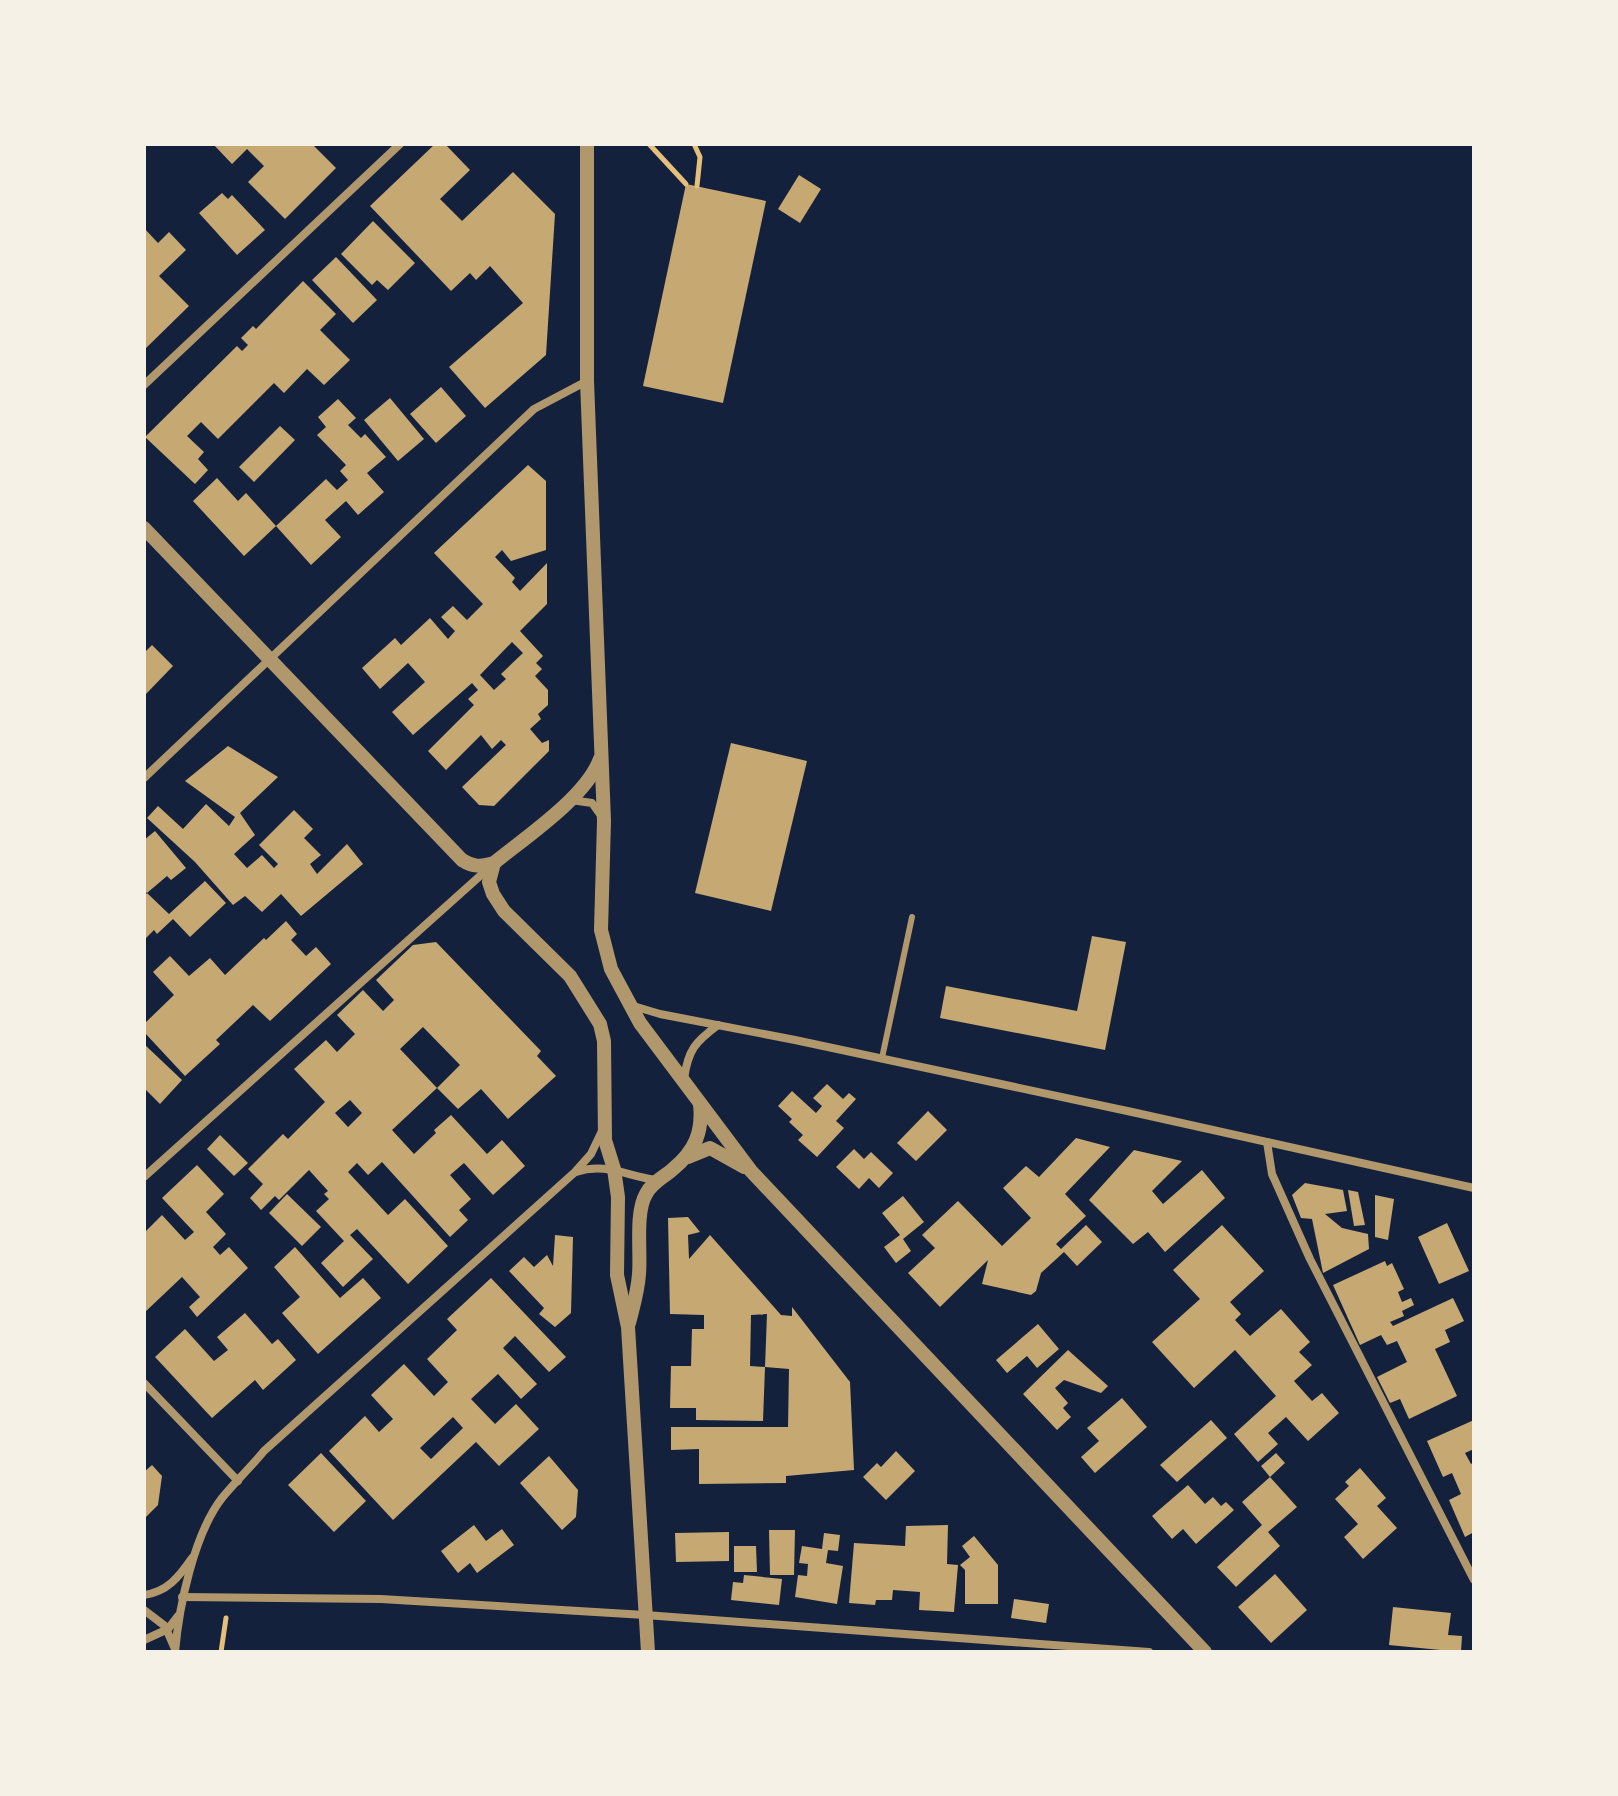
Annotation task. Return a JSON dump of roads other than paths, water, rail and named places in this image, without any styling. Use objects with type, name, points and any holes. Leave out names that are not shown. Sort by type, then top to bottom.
[{"type":"street","points":[[144,385],[400,144]]},
{"type":"street","points":[[587,144],[587,381],[604,821],[601,930],[611,969],[664,1057],[751,1171],[1205,1652]]},
{"type":"street","points":[[144,778],[534,409],[587,381]]},
{"type":"street","points":[[144,528],[462,860],[483,867],[494,863]]},
{"type":"street","points":[[144,1177],[494,863],[569,800],[589,781],[602,755]]},
{"type":"street","points":[[569,800],[592,803],[604,821]]},
{"type":"street","points":[[494,863],[489,882],[498,902],[570,976],[600,1024],[604,1041],[605,1140],[618,1197],[617,1275],[628,1327],[648,1652]]},
{"type":"street","points":[[630,1004],[660,1014],[882,1058],[1474,1188]]},
{"type":"street","points":[[684,1081],[691,1051],[718,1025]]},
{"type":"street","points":[[628,1327],[639,1276],[644,1196],[656,1180],[674,1169],[699,1135],[702,1124],[700,1102]]},
{"type":"street","points":[[175,1652],[182,1597],[203,1533],[221,1499],[264,1451],[575,1172],[597,1144],[605,1120]]},
{"type":"street","points":[[1267,1142],[1272,1174],[1310,1259],[1474,1580]]},
{"type":"street","points":[[681,1161],[701,1149],[710,1148],[751,1171]]},
{"type":"street","points":[[575,1172],[591,1167],[614,1169],[638,1178],[656,1180]]},
{"type":"street","points":[[144,1383],[238,1481]]},
{"type":"street","points":[[144,1595],[158,1593],[174,1581],[199,1547]]},
{"type":"street","points":[[182,1597],[381,1599],[1149,1652]]},
{"type":"street","points":[[144,1610],[154,1615],[167,1630],[175,1652]]},
{"type":"street","points":[[144,1640],[167,1630],[180,1613]]},
{"type":"lane","points":[[882,1058],[912,917]]}]
